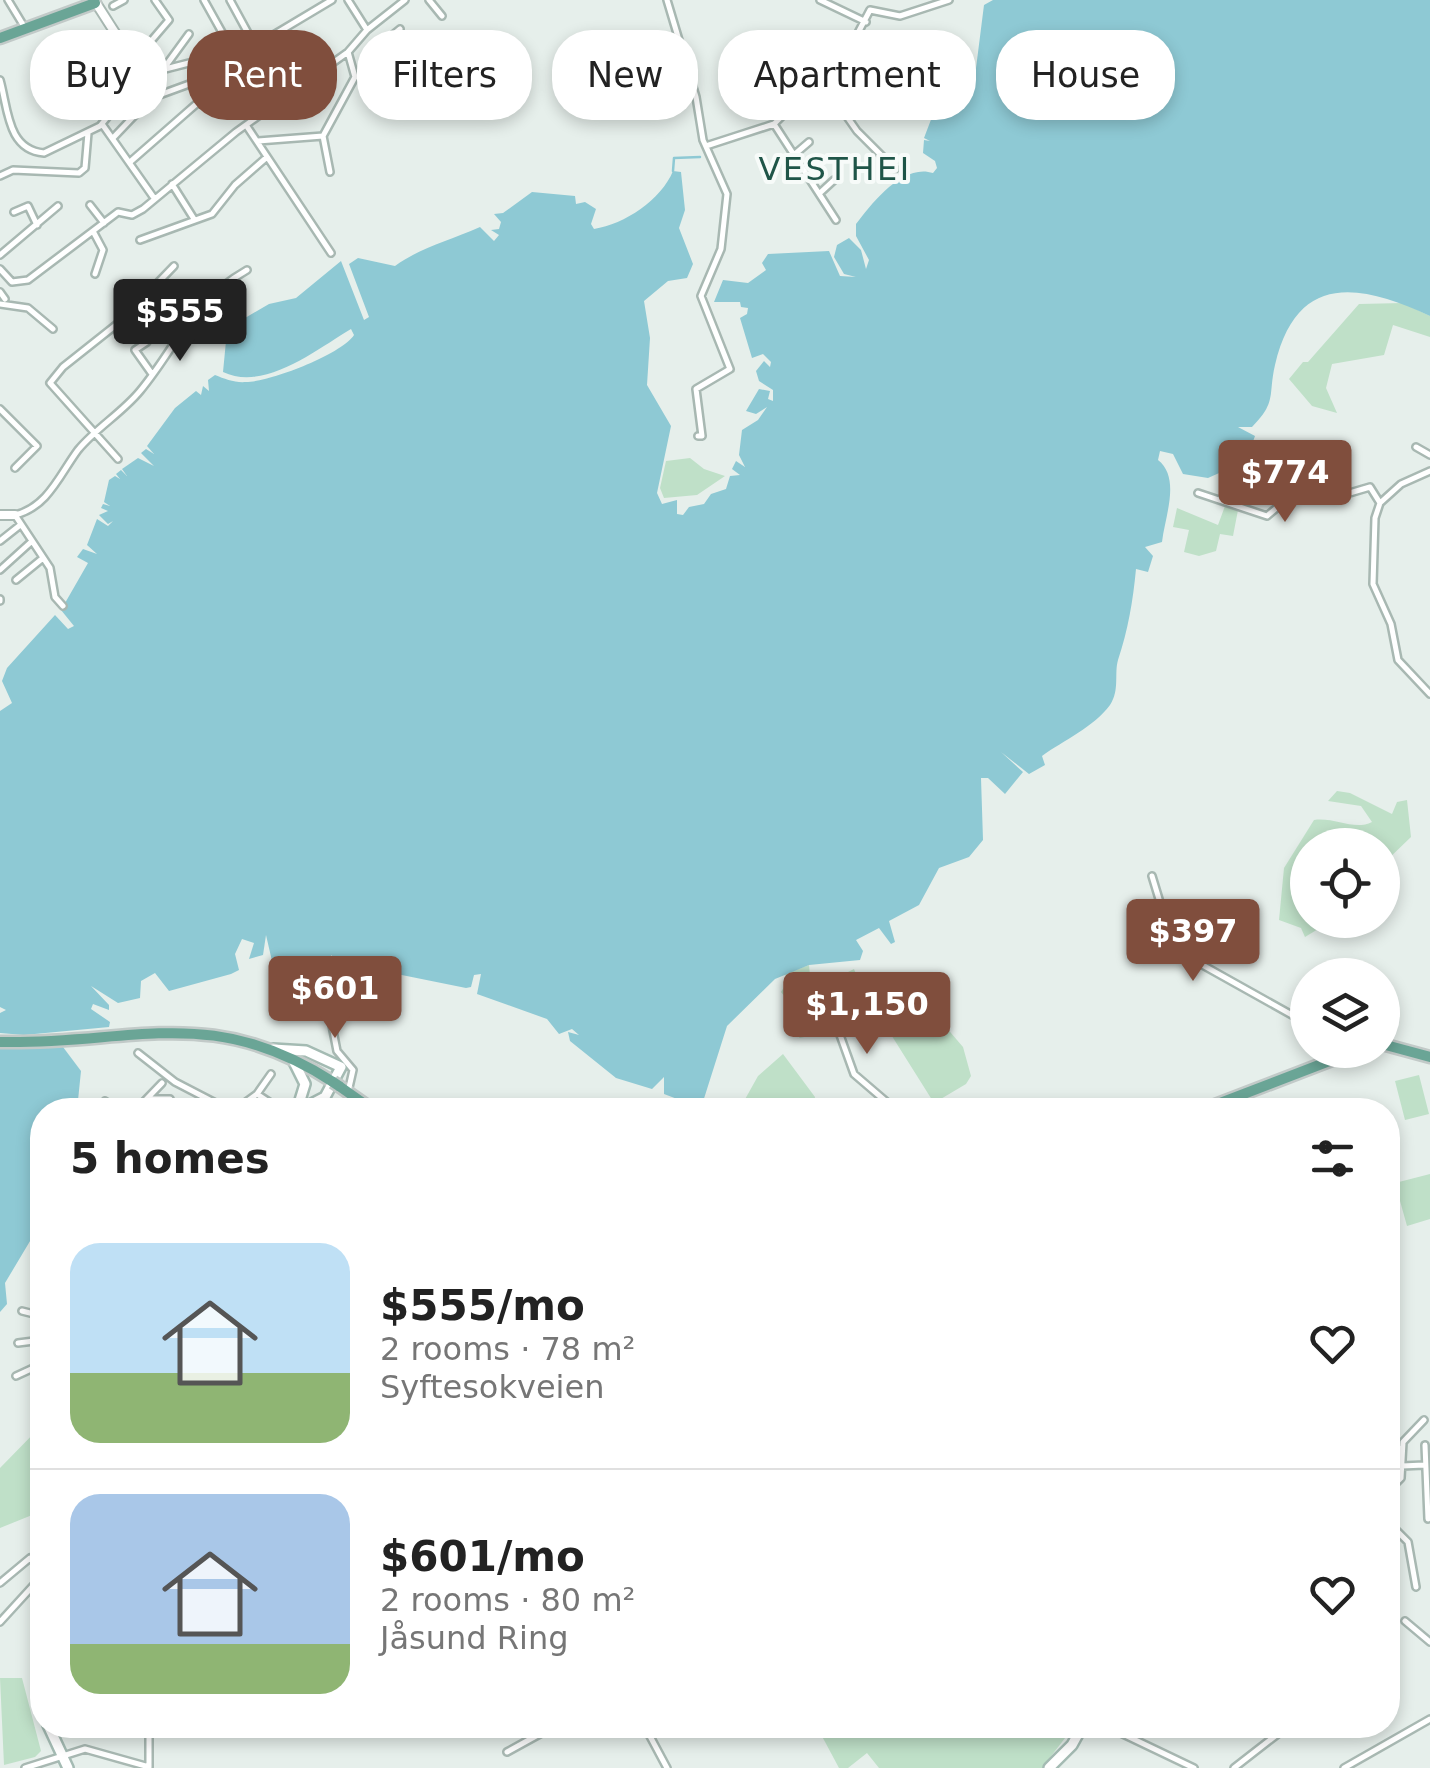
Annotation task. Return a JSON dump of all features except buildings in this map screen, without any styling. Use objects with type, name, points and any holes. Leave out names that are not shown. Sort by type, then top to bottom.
[{"type":"main road","points":[[0,38],[98,2]]},
{"type":"main road","points":[[0,1042],[179,1030],[227,1035],[289,1056],[356,1098]]},
{"type":"main road","points":[[1400,1049],[1430,1057]]},
{"type":"main road","points":[[273,1050],[306,1051],[342,1067],[337,1081],[321,1098]]},
{"type":"main road","points":[[289,1056],[303,1074],[304,1096],[315,1098]]},
{"type":"main road","points":[[1240,1098],[1314,1068]]},
{"type":"main road","points":[[53,1738],[68,1768]]},
{"type":"main road","points":[[1049,1768],[1076,1738]]},
{"type":"street","points":[[8,0],[27,27]]},
{"type":"street","points":[[116,30],[98,2],[124,0]]},
{"type":"street","points":[[155,0],[169,20],[162,30]]},
{"type":"street","points":[[204,0],[221,30]]},
{"type":"street","points":[[230,0],[246,30]]},
{"type":"street","points":[[282,30],[332,0]]},
{"type":"street","points":[[348,0],[367,30],[404,0]]},
{"type":"street","points":[[429,0],[442,16]]},
{"type":"street","points":[[668,0],[706,146],[728,206],[721,249],[701,296],[730,369],[696,389],[702,428],[702,436],[698,436]]},
{"type":"street","points":[[820,0],[865,25]]},
{"type":"street","points":[[862,30],[870,10],[900,16],[949,0]]},
{"type":"street","points":[[378,23],[384,30]]},
{"type":"street","points":[[167,64],[187,37]]},
{"type":"street","points":[[2,274],[12,282],[28,280],[114,215],[132,215],[357,42]]},
{"type":"street","points":[[330,172],[323,136],[354,77],[348,52]]},
{"type":"street","points":[[0,80],[10,126],[32,152],[58,148],[105,120]]},
{"type":"street","points":[[113,138],[151,98],[187,85]]},
{"type":"street","points":[[130,162],[187,113]]},
{"type":"street","points":[[706,146],[778,120]]},
{"type":"street","points":[[849,120],[895,170]]},
{"type":"street","points":[[102,124],[154,198]]},
{"type":"street","points":[[774,124],[836,220]]},
{"type":"street","points":[[246,125],[331,252]]},
{"type":"street","points":[[0,176],[13,170],[79,173],[85,168],[88,133]]},
{"type":"street","points":[[258,141],[323,136]]},
{"type":"street","points":[[795,154],[808,142]]},
{"type":"street","points":[[140,240],[215,212],[235,185],[266,157]]},
{"type":"street","points":[[821,192],[834,180]]},
{"type":"street","points":[[172,184],[194,219]]},
{"type":"street","points":[[13,211],[28,206],[38,226]]},
{"type":"street","points":[[0,255],[58,206]]},
{"type":"street","points":[[90,206],[104,223]]},
{"type":"street","points":[[94,232],[103,250],[95,274]]},
{"type":"street","points":[[118,459],[49,386],[174,266]]},
{"type":"street","points":[[0,515],[15,516],[61,481],[76,453],[152,374],[197,308],[246,270]]},
{"type":"street","points":[[0,292],[3,302],[28,308],[53,329]]},
{"type":"street","points":[[147,342],[135,350],[152,374]]},
{"type":"street","points":[[0,409],[36,446],[15,468]]},
{"type":"street","points":[[1416,447],[1430,455]]},
{"type":"street","points":[[1430,472],[1401,484],[1380,503],[1375,518],[1373,584],[1391,624],[1398,660],[1430,694]]},
{"type":"street","points":[[1198,493],[1268,516],[1318,473],[1336,497],[1370,486],[1380,503]]},
{"type":"street","points":[[15,516],[50,568],[54,597],[63,606]]},
{"type":"street","points":[[0,541],[19,526]]},
{"type":"street","points":[[0,570],[31,542]]},
{"type":"street","points":[[16,580],[43,558]]},
{"type":"street","points":[[1152,876],[1169,932],[1181,953],[1290,1014]]},
{"type":"street","points":[[326,1000],[335,1047],[353,1070],[340,1087]]},
{"type":"street","points":[[830,1007],[854,1074],[882,1098]]},
{"type":"street","points":[[143,1054],[175,1082],[208,1098]]},
{"type":"street","points":[[251,1098],[271,1074]]},
{"type":"street","points":[[148,1098],[162,1083]]},
{"type":"street","points":[[257,1094],[263,1098]]},
{"type":"street","points":[[22,1311],[30,1313]]},
{"type":"street","points":[[18,1343],[30,1342]]},
{"type":"street","points":[[16,1376],[30,1370]]},
{"type":"street","points":[[1400,1475],[1402,1448],[1424,1420]]},
{"type":"street","points":[[1426,1445],[1428,1519]]},
{"type":"street","points":[[1402,1466],[1426,1465]]},
{"type":"street","points":[[1400,1534],[1408,1542],[1416,1588]]},
{"type":"street","points":[[0,1584],[30,1558]]},
{"type":"street","points":[[0,1622],[30,1589]]},
{"type":"street","points":[[1405,1621],[1430,1642]]},
{"type":"street","points":[[1400,1735],[1430,1718]]},
{"type":"street","points":[[25,1768],[85,1749],[149,1768],[150,1738]]},
{"type":"street","points":[[507,1752],[532,1738]]},
{"type":"street","points":[[651,1738],[667,1768]]},
{"type":"street","points":[[1131,1738],[1194,1768]]},
{"type":"street","points":[[1234,1768],[1271,1738]]},
{"type":"street","points":[[1344,1768],[1396,1738]]},
{"type":"green space","points":[[1403,303],[1430,316],[1430,337],[1393,325],[1384,355],[1332,364],[1326,388],[1337,413],[1312,406],[1289,379],[1303,362],[1308,362],[1359,304]]},
{"type":"green space","points":[[690,458],[704,469],[725,476],[697,495],[664,498],[660,488],[666,461]]},
{"type":"green space","points":[[1225,506],[1238,510],[1233,536],[1220,534],[1216,551],[1199,556],[1184,552],[1189,530],[1173,527],[1177,508],[1218,525]]},
{"type":"green space","points":[[1337,791],[1350,793],[1392,814],[1397,802],[1407,800],[1411,837],[1400,848],[1400,828],[1309,828],[1314,820],[1358,825],[1372,822],[1361,806],[1328,801]]},
{"type":"green space","points":[[1290,858],[1290,924],[1279,920],[1284,868]]},
{"type":"green space","points":[[809,965],[812,996],[819,1002],[835,996],[854,999],[848,972],[854,969],[869,1006],[831,1032],[799,1038],[807,1025],[781,992],[788,981],[785,974]]},
{"type":"green space","points":[[933,1012],[963,1047],[971,1076],[966,1084],[942,1098],[931,1098],[890,1033]]},
{"type":"green space","points":[[783,1054],[815,1098],[746,1098],[758,1076]]},
{"type":"green space","points":[[1419,1075],[1429,1114],[1405,1120],[1395,1081]]},
{"type":"green space","points":[[1430,1174],[1430,1219],[1407,1226],[1400,1182]]},
{"type":"green space","points":[[30,1437],[30,1516],[0,1528],[0,1468]]},
{"type":"green space","points":[[0,1678],[22,1678],[30,1709],[30,1738],[38,1738],[41,1751],[35,1757],[4,1765]]},
{"type":"green space","points":[[823,1738],[1065,1738],[1042,1768],[879,1768],[867,1753],[848,1768],[839,1768]]},
{"type":"water","points":[[993,0],[1430,0],[1430,316],[1380,297],[1356,293],[1335,293],[1316,300],[1299,313],[1285,335],[1265,411],[1252,427],[1238,427],[1255,436],[1246,461],[1208,478],[1183,474],[1173,454],[1160,451],[1158,460],[1169,477],[1170,487],[1162,542],[1145,547],[1153,556],[1148,572],[1136,569],[1110,705],[1087,727],[1042,756],[1045,765],[1029,774],[1001,752],[1023,772],[1005,794],[988,778],[981,778],[983,840],[969,857],[939,868],[919,905],[889,921],[895,942],[891,944],[879,928],[856,940],[863,951],[860,960],[809,965],[775,979],[727,1026],[704,1098],[664,1094],[664,1077],[652,1089],[616,1078],[570,1041],[568,1032],[579,1035],[572,1029],[559,1034],[547,1019],[477,994],[481,974],[474,975],[471,987],[466,988],[382,971],[383,961],[366,956],[360,965],[332,963],[332,955],[322,965],[279,965],[272,961],[266,935],[263,955],[249,959],[254,943],[242,939],[235,954],[239,970],[231,974],[169,991],[155,973],[141,981],[140,998],[118,1003],[91,986],[109,1010],[93,1004],[91,1009],[110,1022],[109,1027],[24,1035],[0,1033],[0,1013],[6,1010],[0,1007],[0,711],[12,703],[2,681],[7,668],[55,615],[68,629],[74,626],[61,610],[88,563],[77,557],[83,549],[97,554],[87,545],[97,519],[108,526],[113,521],[108,524],[99,515],[108,511],[101,508],[103,504],[110,506],[104,502],[109,480],[115,476],[120,479],[116,474],[121,470],[127,476],[122,469],[138,458],[154,466],[141,453],[146,449],[154,454],[147,446],[175,408],[196,391],[201,395],[203,386],[209,391],[208,380],[215,375],[242,382],[271,377],[321,358],[354,335],[351,329],[290,366],[256,377],[239,377],[223,372],[226,341],[245,318],[269,304],[296,298],[341,261],[364,320],[369,317],[349,264],[358,258],[395,266],[480,227],[494,241],[499,235],[491,230],[499,229],[501,222],[494,214],[503,213],[532,192],[575,196],[576,204],[585,202],[596,209],[591,224],[594,229],[606,226],[641,209],[660,192],[673,171],[681,172],[685,210],[679,228],[693,264],[687,278],[668,281],[644,301],[650,338],[647,385],[671,426],[657,493],[662,504],[677,500],[677,514],[683,515],[689,507],[704,504],[711,494],[726,489],[730,476],[740,475],[732,469],[736,461],[745,467],[739,455],[742,430],[758,420],[767,407],[756,414],[746,411],[759,389],[770,391],[768,399],[773,401],[773,390],[759,381],[756,371],[764,361],[770,367],[771,362],[763,354],[752,358],[740,318],[748,308],[741,307],[740,302],[714,302],[723,280],[748,283],[766,270],[762,263],[768,254],[829,251],[840,276],[856,277],[844,274],[834,257],[837,245],[849,238],[861,250],[866,269],[869,260],[856,236],[856,224],[879,196],[900,179],[922,171],[933,173],[937,168],[935,161],[923,153],[924,140],[930,141],[924,138],[931,120],[976,120],[976,68],[984,5]]},
{"type":"water","points":[[60,1043],[81,1071],[78,1098],[30,1098],[30,1241],[5,1283],[7,1304],[0,1312],[0,1049]]},
{"type":"waterway","points":[[673,171],[674,158],[700,157]]},
{"type":"district","name":"VESTHEI","points":[[835,169]]}]
